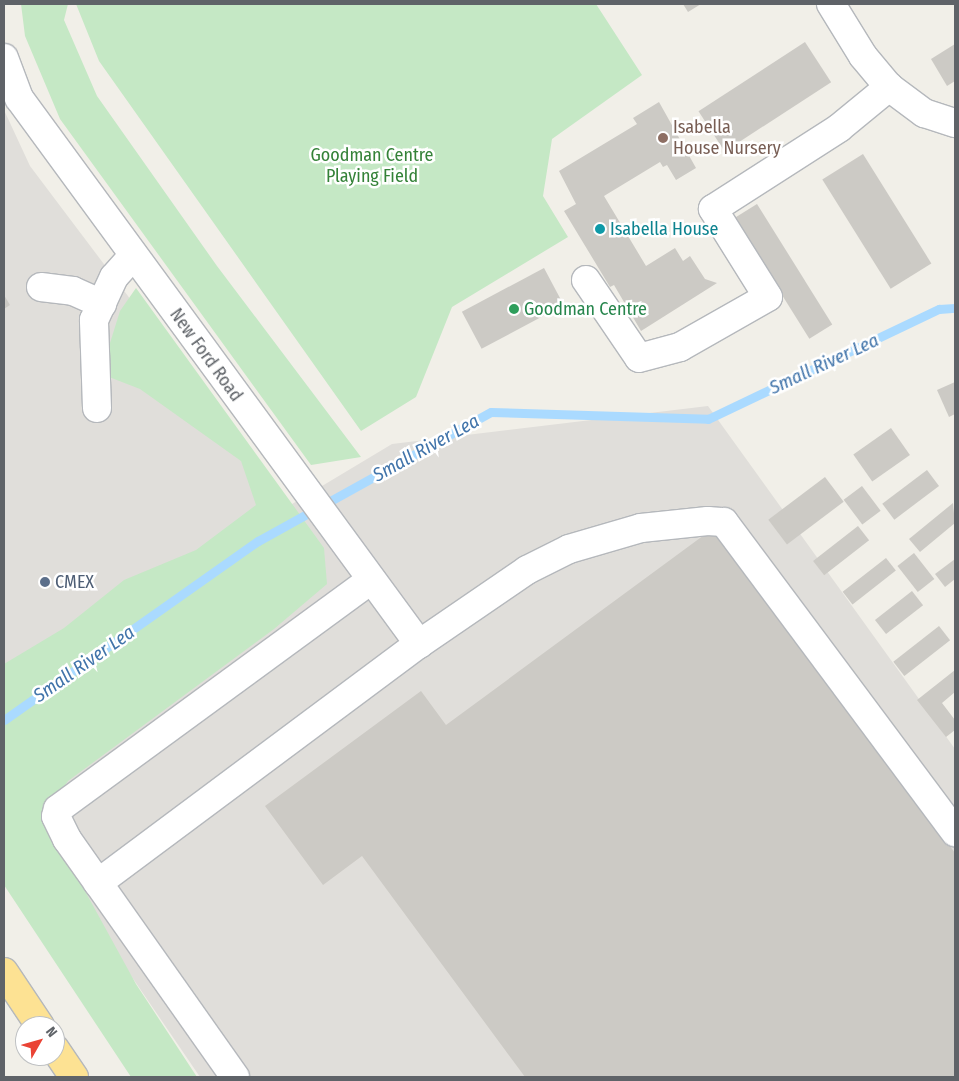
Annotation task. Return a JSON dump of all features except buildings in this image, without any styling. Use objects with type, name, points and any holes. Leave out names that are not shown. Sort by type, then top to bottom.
[{"type":"highway","points":[[4,972],[33,1016]]},
{"type":"highway","points":[[65,1064],[74,1077]]},
{"type":"street","points":[[831,4],[862,56],[889,87],[924,113],[955,123]]},
{"type":"street","name":"New Ford Road","points":[[4,58],[12,102],[132,256],[419,644]]},
{"type":"street","points":[[586,280],[639,358],[680,347],[768,297],[713,209],[839,128],[889,87]]},
{"type":"street","points":[[97,408],[94,320],[114,277],[132,256]]},
{"type":"street","points":[[41,287],[73,291],[102,304]]},
{"type":"street","points":[[98,883],[419,644],[527,570],[569,549],[641,528],[708,521],[724,522],[955,832]]},
{"type":"street","points":[[235,1077],[67,839],[56,816],[58,809],[371,580]]},
{"type":"shaded area","points":[[4,110],[30,166],[287,507],[392,444],[708,406],[955,749],[955,1077],[200,1077],[4,789]]},
{"type":"green space","points":[[21,4],[68,4],[64,20],[97,96],[217,266],[361,457],[311,465],[60,119],[25,36]]},
{"type":"green space","name":"Goodman Centre Playing Field","points":[[76,4],[596,4],[642,75],[552,139],[543,196],[568,237],[452,307],[416,397],[361,431],[99,61]]},
{"type":"green space","points":[[136,288],[324,548],[327,584],[274,629],[68,781],[50,807],[74,871],[136,984],[197,1077],[131,1077],[4,885],[4,664],[64,628],[124,580],[196,550],[256,505],[241,461],[140,389],[109,377],[110,343],[120,311]]},
{"type":"waterway","name":"Small River Lea","points":[[4,720],[258,541],[491,412],[708,419],[939,309],[955,308]]},
{"type":"place","name":"Isabella House Nursery","points":[[663,138]]},
{"type":"place","name":"Isabella House","points":[[600,229]]},
{"type":"place","name":"Goodman Centre","points":[[514,309]]},
{"type":"place","name":"CMEX","points":[[45,582]]}]
